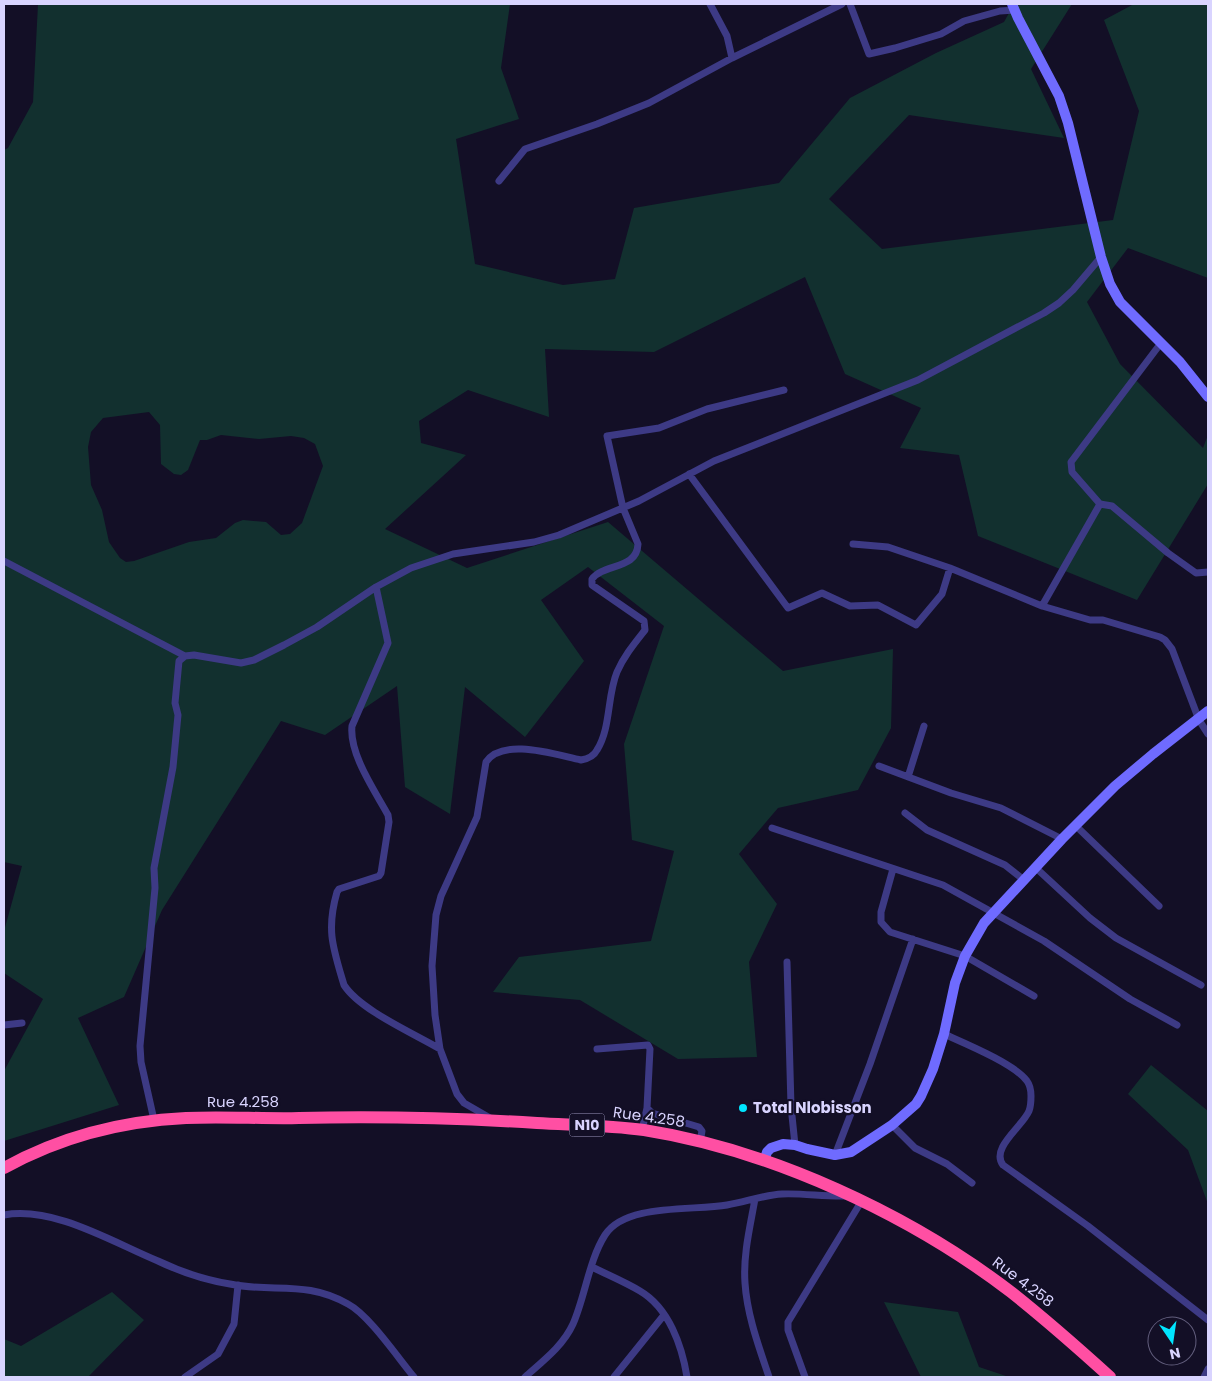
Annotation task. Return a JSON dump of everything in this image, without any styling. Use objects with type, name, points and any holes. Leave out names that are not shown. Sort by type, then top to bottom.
[{"type":"highway","name":"Rue 4.258","points":[[4,1168],[21,1158],[67,1139],[122,1125],[154,1120],[356,1117],[495,1120],[642,1130],[700,1142],[764,1161],[856,1199],[929,1237],[1002,1286],[1049,1323],[1110,1377]]},
{"type":"street","points":[[710,4],[727,36],[732,58]]},
{"type":"street","points":[[499,181],[525,149],[597,124],[649,103],[732,58],[842,4]]},
{"type":"street","points":[[850,4],[869,54],[941,34],[964,21],[1013,7],[1059,96],[1101,257],[1110,284],[1120,302],[1180,362],[1208,397]]},
{"type":"street","points":[[154,1120],[141,1062],[140,1046],[154,888],[154,868],[173,767],[178,716],[175,703],[179,661],[185,656],[194,655],[241,664],[254,660],[318,626],[376,587],[420,564],[472,550],[534,542],[559,535],[623,508],[723,457],[918,380],[1044,313],[1059,303],[1101,257]]},
{"type":"street","points":[[1161,343],[1071,462],[1072,472],[1100,504],[1112,506],[1168,553],[1196,573],[1208,572]]},
{"type":"street","points":[[495,1120],[464,1103],[457,1094],[440,1049],[435,1015],[432,966],[436,914],[441,896],[477,817],[486,762],[490,755],[507,749],[532,751],[582,760],[589,758],[597,751],[604,732],[617,674],[628,652],[645,630],[644,621],[592,585],[592,579],[598,572],[626,562],[635,556],[638,544],[623,508],[607,436],[659,428],[707,409],[784,390]]},
{"type":"street","points":[[688,474],[788,608],[822,593],[850,606],[878,605],[916,625],[942,594],[950,568]]},
{"type":"street","points":[[1042,606],[1100,504]]},
{"type":"street","points":[[853,544],[888,547],[950,568],[1042,606],[1090,620],[1103,620],[1165,640],[1172,650],[1199,720],[1208,734]]},
{"type":"street","points":[[4,561],[185,656]]},
{"type":"street","points":[[376,587],[388,643],[352,726],[351,734],[356,751],[388,815],[389,822],[381,873],[376,878],[339,889],[337,892],[331,912],[333,947],[347,989],[370,1009],[440,1049]]},
{"type":"street","points":[[764,1161],[768,1152],[776,1146],[789,1144],[807,1150],[835,1155],[844,1154],[859,1148],[892,1125],[916,1104],[933,1069],[944,1034],[952,995],[965,956],[984,923],[1062,840],[1128,775],[1208,711]]},
{"type":"street","points":[[908,777],[924,726]]},
{"type":"street","points":[[879,766],[951,793],[1001,808],[1062,840]]},
{"type":"street","points":[[905,813],[927,830],[1005,865],[1024,880]]},
{"type":"street","points":[[1076,826],[1159,906]]},
{"type":"street","points":[[772,828],[943,885],[1044,940],[1130,1000],[1177,1025]]},
{"type":"street","points":[[1036,868],[1090,918],[1116,938],[1201,985]]},
{"type":"street","points":[[893,869],[881,912],[881,922],[890,932],[965,956],[1034,996]]},
{"type":"street","points":[[835,1155],[870,1064],[913,939]]},
{"type":"street","points":[[787,962],[791,1106],[795,1145]]},
{"type":"street","points":[[4,1025],[22,1023]]},
{"type":"street","points":[[944,1034],[983,1051],[1019,1073],[1030,1085],[1032,1102],[1029,1111],[1001,1149],[1000,1158],[1003,1165],[1088,1226],[1208,1320]]},
{"type":"street","points":[[598,1049],[648,1045],[650,1049],[647,1108],[642,1130]]},
{"type":"street","points":[[647,1108],[652,1113],[699,1127],[702,1130],[700,1142]]},
{"type":"street","points":[[892,1125],[915,1148],[947,1164],[972,1183]]},
{"type":"street","points":[[526,1377],[554,1352],[567,1334],[573,1324],[604,1236],[614,1225],[623,1220],[648,1213],[716,1207],[782,1194],[856,1199],[788,1322],[788,1330],[805,1377]]},
{"type":"street","points":[[755,1199],[747,1244],[745,1284],[750,1316],[768,1377]]},
{"type":"street","points":[[4,1215],[15,1213],[35,1214],[74,1224],[196,1276],[238,1285],[314,1290],[332,1296],[360,1312],[414,1377]]},
{"type":"street","points":[[592,1267],[641,1291],[652,1300],[671,1325],[681,1351],[687,1377]]},
{"type":"street","points":[[185,1377],[218,1354],[234,1324],[238,1285]]},
{"type":"street","points":[[614,1377],[664,1315]]},
{"type":"street","points":[[1204,1377],[1208,1369]]},
{"type":"green space","points":[[38,4],[510,4],[501,68],[519,119],[456,139],[475,264],[563,285],[615,279],[634,208],[779,183],[850,98],[936,53],[1004,22],[1014,4],[1072,4],[1031,69],[1064,138],[909,115],[829,199],[882,249],[1113,220],[1139,111],[1104,20],[1134,4],[1208,4],[1208,278],[1128,248],[1087,302],[1120,364],[1203,448],[1208,435],[1208,484],[1137,600],[978,536],[959,455],[900,448],[921,408],[845,374],[805,277],[654,352],[545,349],[549,417],[468,390],[419,421],[421,443],[466,455],[385,529],[467,568],[608,522],[783,671],[893,649],[891,728],[858,790],[778,808],[739,854],[777,904],[749,962],[757,1057],[678,1059],[580,1000],[493,992],[519,957],[651,941],[674,851],[632,840],[624,744],[664,626],[588,567],[541,600],[584,661],[525,737],[465,687],[450,814],[405,787],[397,686],[325,735],[281,721],[162,910],[124,997],[78,1018],[119,1105],[4,1141],[4,1071],[43,999],[4,973],[4,931],[22,866],[4,862],[4,150],[8,148],[33,102]],"holes":[[[149,412],[160,425],[161,464],[174,474],[181,475],[188,470],[200,440],[207,440],[221,435],[259,439],[291,436],[304,438],[315,444],[323,466],[302,523],[290,534],[281,535],[266,522],[243,520],[235,523],[216,538],[189,542],[134,561],[126,562],[120,558],[109,542],[102,510],[91,485],[88,447],[91,432],[103,418]]]},
{"type":"green space","points":[[1151,1065],[1208,1111],[1208,1204],[1188,1150],[1128,1094]]},
{"type":"green space","points":[[112,1292],[144,1320],[88,1377],[4,1377],[4,1339],[21,1346]]},
{"type":"green space","points":[[884,1302],[958,1312],[979,1367],[1009,1377],[921,1377]]},
{"type":"place","name":"Total Nlobisson","points":[[743,1108]]}]
